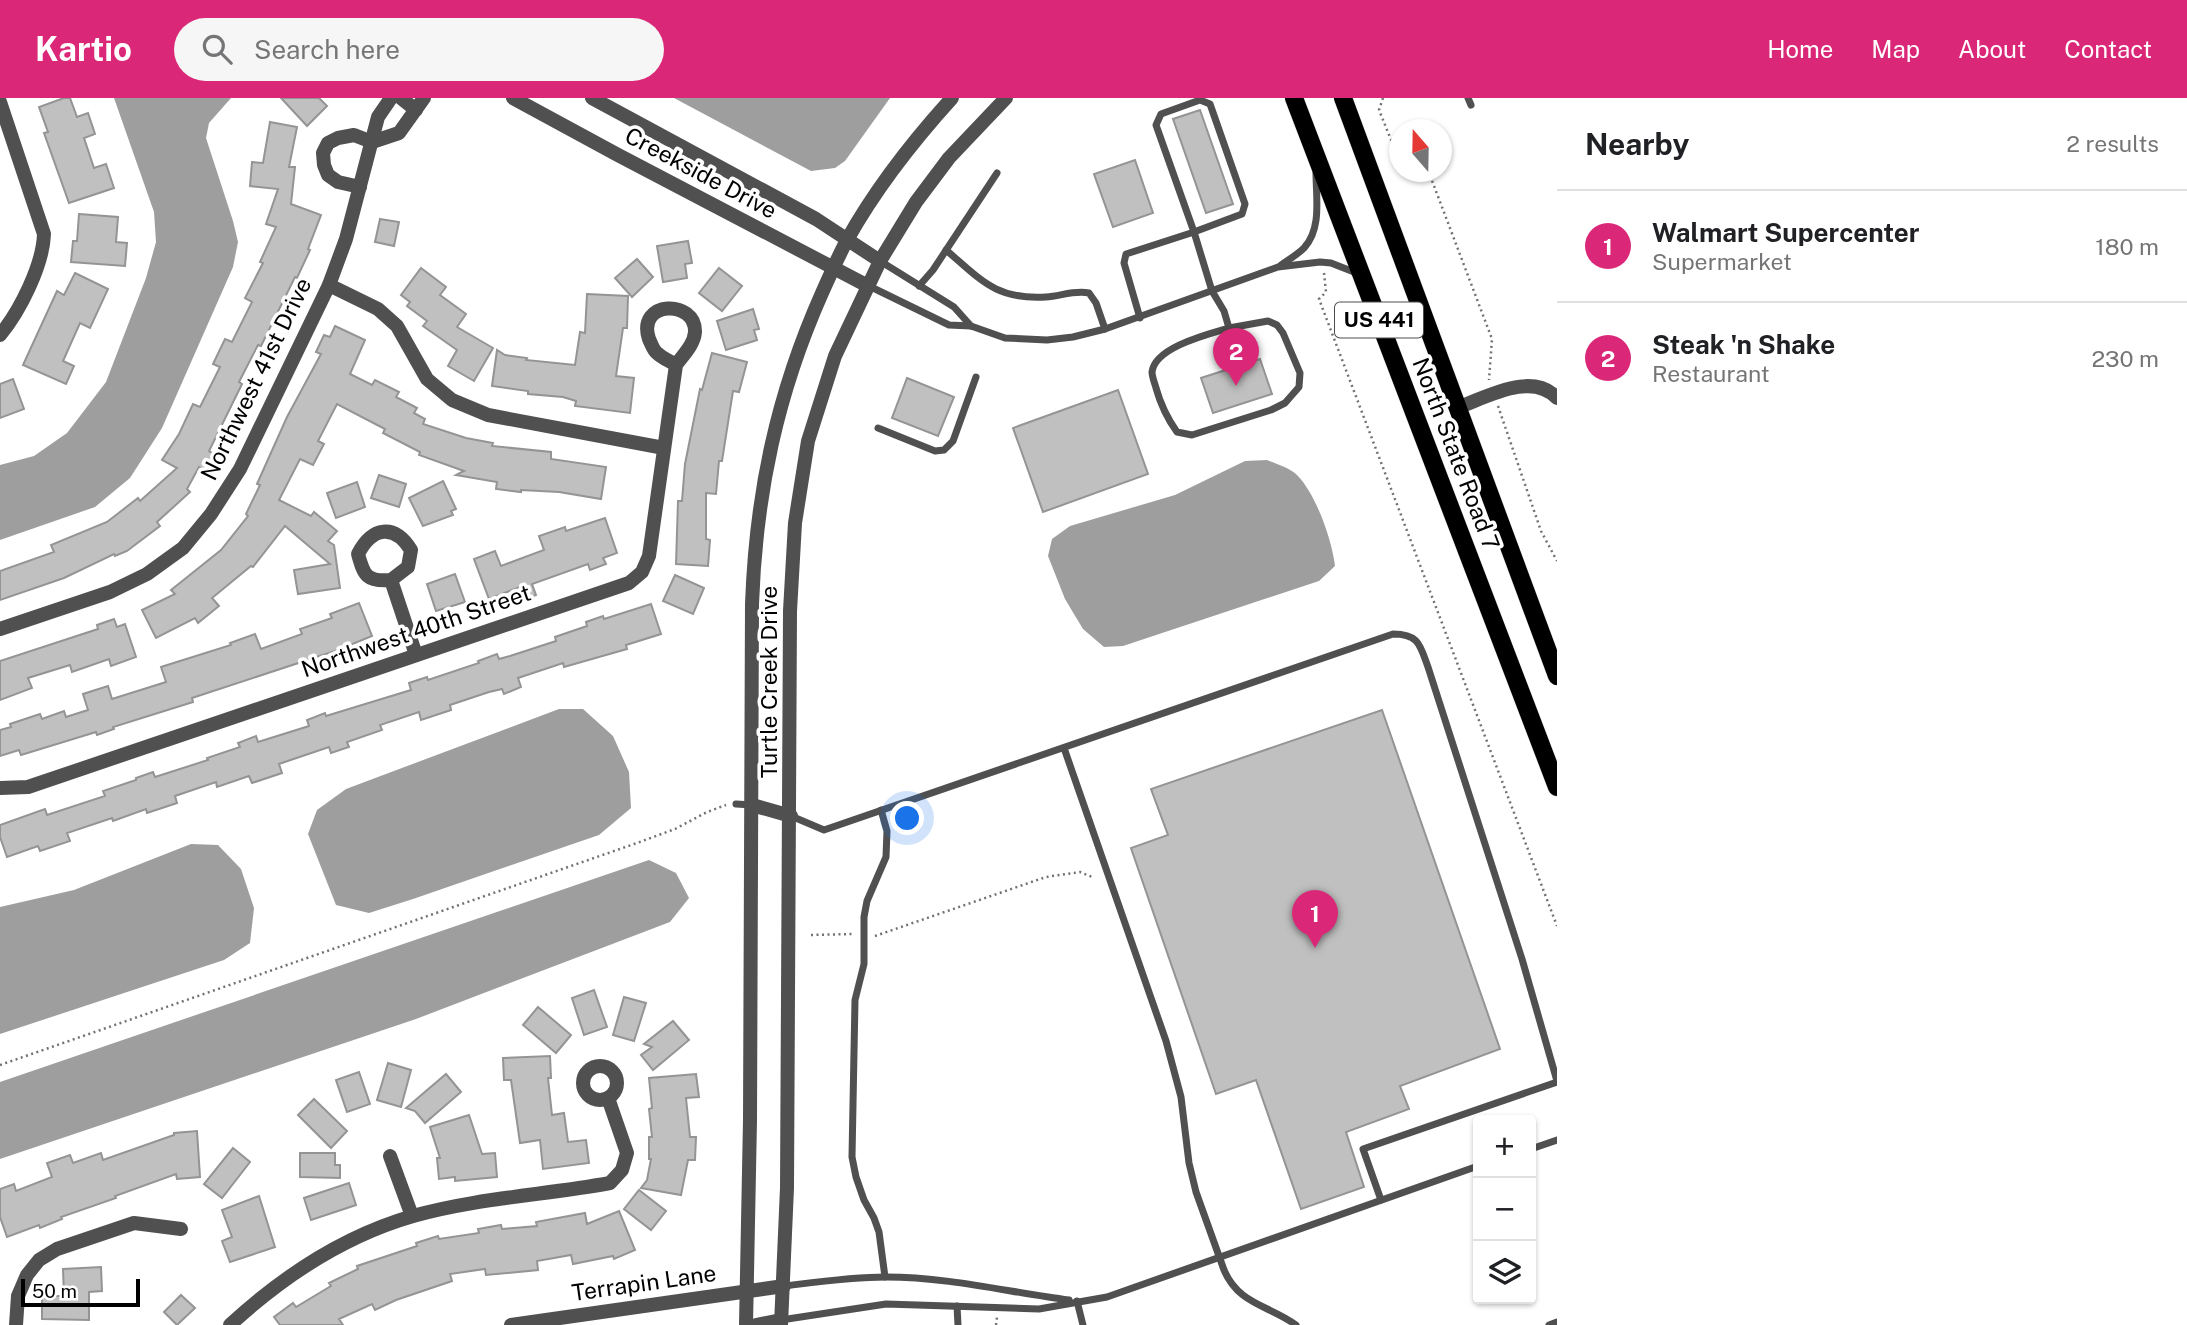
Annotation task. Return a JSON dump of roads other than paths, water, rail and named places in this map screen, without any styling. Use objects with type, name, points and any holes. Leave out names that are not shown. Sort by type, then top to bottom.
[{"type":"main road","name":"North State Road 7","points":[[1294,98],[1557,788]]},
{"type":"main road","name":"North State Road 7","points":[[1343,98],[1557,676]]},
{"type":"main road","points":[[1544,753],[1557,800]]},
{"type":"street","name":"Northwest 41st Drive","points":[[0,629],[110,592],[147,574],[183,548],[211,514],[240,469],[329,285],[346,239],[378,117],[391,98]]},
{"type":"street","points":[[360,187],[338,182],[328,175],[323,153],[328,144],[338,138],[354,135],[372,142],[399,133],[420,104],[401,98]]},
{"type":"street","name":"Creekside Drive","points":[[513,98],[868,286]]},
{"type":"street","name":"Creekside Drive","points":[[592,98],[816,219],[880,261]]},
{"type":"street","name":"Turtle Creek Drive","points":[[746,1325],[753,579],[762,487],[774,429],[803,337],[847,240],[891,172],[952,98]]},
{"type":"street","name":"Turtle Creek Drive","points":[[781,1323],[787,1188],[790,611],[795,523],[808,441],[835,356],[880,261],[916,202],[949,158],[1006,98]]},
{"type":"street","points":[[0,102],[44,234],[44,249],[27,292],[0,335]]},
{"type":"street","points":[[329,285],[378,309],[397,326],[427,379],[452,400],[488,415],[664,448]]},
{"type":"street","name":"Northwest 40th Street","points":[[0,788],[28,787],[629,583],[642,572],[649,556],[676,365]]},
{"type":"street","points":[[1459,407],[1518,387],[1535,386],[1557,398]]},
{"type":"street","points":[[391,580],[416,655]]},
{"type":"street","points":[[752,805],[791,816]]},
{"type":"street","points":[[230,1325],[263,1294],[301,1268],[376,1230],[412,1216],[446,1208],[610,1183],[622,1170],[626,1153],[608,1098]]},
{"type":"street","points":[[390,1156],[412,1216]]},
{"type":"street","points":[[16,1325],[18,1296],[27,1275],[39,1260],[57,1249],[134,1223],[181,1229]]},
{"type":"street","name":"Terrapin Lane","points":[[511,1325],[783,1286]]},
{"type":"street","points":[[538,1325],[560,1318]]},
{"type":"street","points":[[756,1325],[781,1323]]},
{"type":"lane","points":[[1140,317],[1124,263],[1126,254],[1194,232],[1242,214],[1245,204],[1210,104],[1200,100],[1161,114],[1156,125],[1194,232],[1212,291],[1224,311],[1229,328]]},
{"type":"lane","points":[[1278,267],[1311,239],[1317,223],[1316,156]]},
{"type":"lane","points":[[919,286],[998,173]]},
{"type":"lane","points":[[946,250],[980,280],[1000,293],[1023,298],[1079,291],[1089,293],[1096,303],[1105,329]]},
{"type":"lane","points":[[880,261],[954,307],[971,326]]},
{"type":"lane","points":[[868,286],[949,325],[971,326],[988,333],[1023,340],[1073,337],[1105,329],[1278,267],[1331,263],[1362,276]]},
{"type":"lane","points":[[1268,321],[1277,325],[1300,373],[1299,387],[1284,403],[1271,410],[1192,435],[1177,432],[1163,412],[1152,372],[1159,358],[1174,347],[1229,328],[1268,321]]},
{"type":"lane","points":[[878,428],[935,451],[944,450],[953,441],[976,377]]},
{"type":"lane","points":[[791,816],[824,830],[1393,634],[1408,634],[1419,642],[1428,667],[1522,959],[1557,1082],[1363,1149],[1381,1200]]},
{"type":"lane","points":[[1063,748],[1166,1041],[1181,1097],[1189,1163],[1196,1192],[1229,1283],[1244,1297],[1296,1325]]},
{"type":"lane","points":[[736,804],[752,805]]},
{"type":"lane","points":[[881,810],[887,831],[886,857],[867,901],[864,917],[864,964],[855,1000],[852,1157],[864,1200],[879,1232],[884,1277]]},
{"type":"lane","points":[[1536,1147],[1557,1140]]},
{"type":"lane","points":[[781,1323],[886,1304],[1039,1309],[1107,1297],[1473,1168]]},
{"type":"lane","points":[[783,1286],[884,1277],[986,1286],[1077,1301]]},
{"type":"lane","points":[[1077,1301],[1083,1325]]},
{"type":"lane","points":[[957,1306],[958,1325]]},
{"type":"lane","points":[[1549,1325],[1557,1322]]},
{"type":"place","name":"Steak 'n Shake","points":[[1236,386]]},
{"type":"place","name":"Walmart Supercenter","points":[[1315,948]]}]
